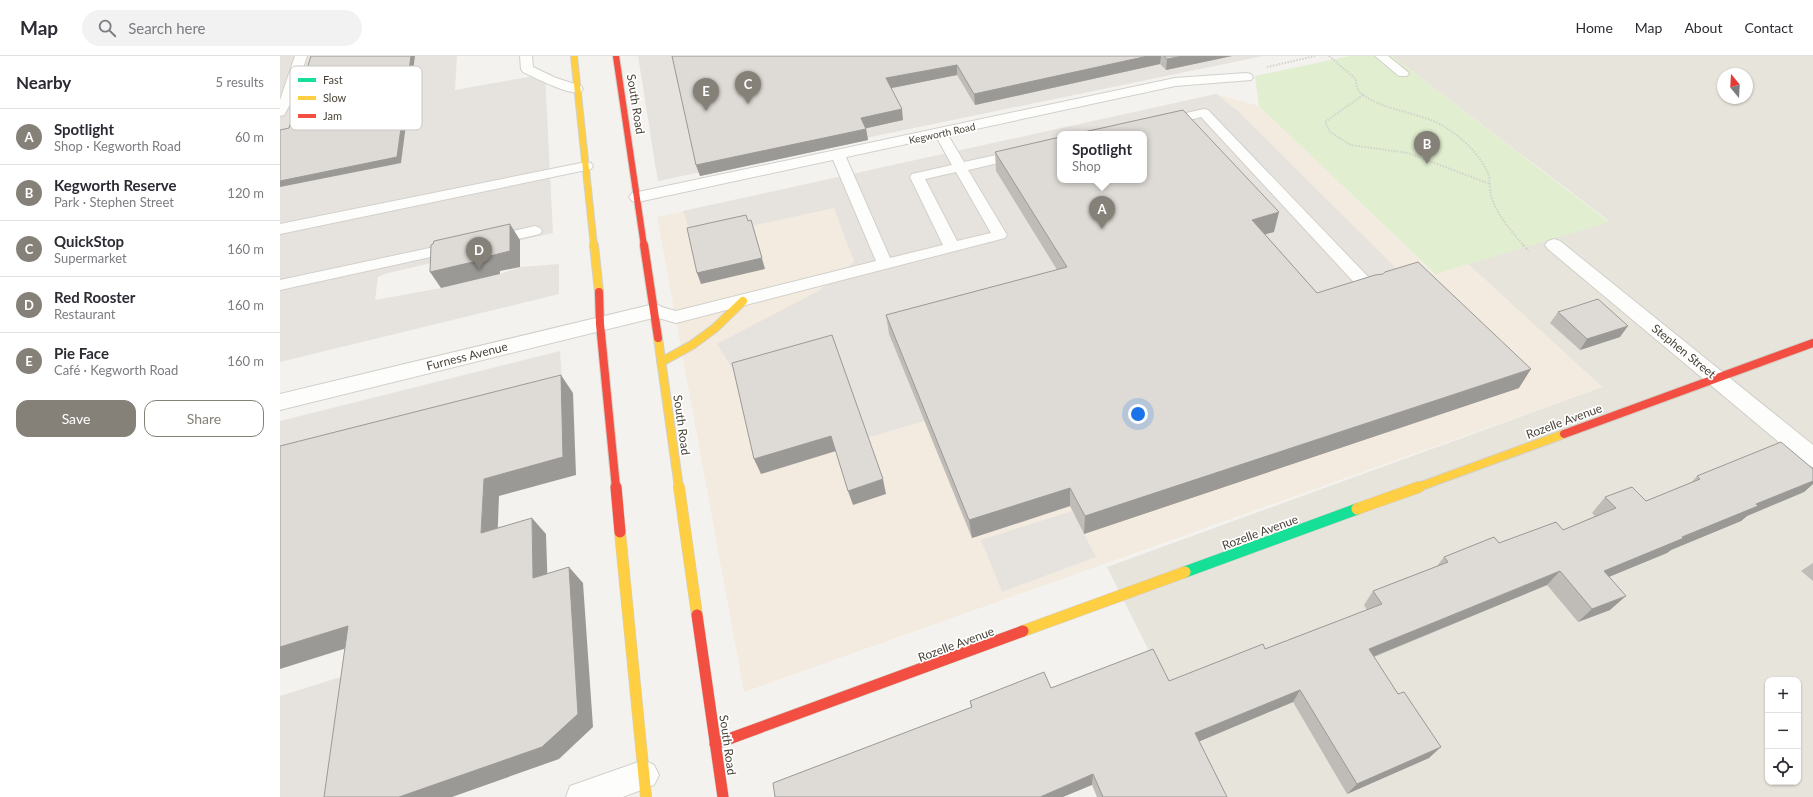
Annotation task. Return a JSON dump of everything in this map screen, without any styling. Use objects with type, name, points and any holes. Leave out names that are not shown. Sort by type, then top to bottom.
[{"type":"main road","points":[[574,56],[599,287],[600,324],[645,786]]},
{"type":"main road","name":"South Road","points":[[616,56],[638,197],[723,797]]},
{"type":"main road","points":[[661,362],[692,345],[715,328],[743,300]]},
{"type":"main road","name":"Rozelle Avenue","points":[[716,744],[1813,343]]},
{"type":"street","name":"Kegworth Road","points":[[638,197],[1175,82],[1246,77]]},
{"type":"street","name":"Stephen Street","points":[[1554,245],[1813,458]]},
{"type":"street","name":"Furness Avenue","points":[[280,402],[654,311]]},
{"type":"street","points":[[581,797],[645,786]]},
{"type":"lane","points":[[298,66],[301,56]]},
{"type":"lane","points":[[526,56],[527,69],[552,81],[577,89]]},
{"type":"lane","points":[[1381,56],[1403,73]]},
{"type":"lane","points":[[280,112],[290,89]]},
{"type":"lane","points":[[1154,124],[1204,113],[1369,288]]},
{"type":"lane","points":[[654,311],[676,317],[1000,235],[940,133]]},
{"type":"lane","points":[[952,247],[917,178],[1057,146]]},
{"type":"lane","points":[[838,155],[885,264]]},
{"type":"lane","points":[[280,229],[586,166]]},
{"type":"lane","points":[[481,242],[535,230]]},
{"type":"lane","points":[[280,285],[465,246]]},
{"type":"path","points":[[1246,77],[1253,69],[1315,56]]},
{"type":"path","points":[[1329,56],[1356,79],[1358,91],[1363,95],[1373,101],[1411,112],[1446,127],[1480,160],[1491,179],[1490,195],[1499,213],[1522,245],[1534,255]]},
{"type":"path","points":[[1363,95],[1325,122],[1330,132],[1351,145],[1408,153],[1490,184]]},
{"type":"shaded area","points":[[280,56],[457,56],[455,90],[545,74],[553,233],[445,257],[445,260],[388,273],[378,277],[375,300],[441,288],[500,274],[520,267],[559,264],[559,294],[280,362]]},
{"type":"shaded area","points":[[638,56],[1263,56],[658,181]]},
{"type":"shaded area","points":[[1392,56],[1813,56],[1813,797],[1222,797],[1107,567],[1602,387],[1468,264],[1609,221]]},
{"type":"shaded area","points":[[1216,94],[1259,106],[1434,274],[1468,264],[1602,387],[744,692],[657,217]]},
{"type":"shaded area","points":[[1216,94],[1238,111],[1409,281],[1311,312],[1147,137],[1147,131],[1057,131],[1057,157],[996,171],[1067,287],[890,334],[924,421],[867,438],[738,378],[717,344],[818,291],[854,262],[834,208],[692,239],[683,211]]},
{"type":"shaded area","points":[[691,124],[699,171],[675,176],[656,170],[650,131]]},
{"type":"shaded area","points":[[560,351],[563,395],[280,469],[280,421]]},
{"type":"shaded area","points":[[1072,511],[1096,557],[1002,592],[981,540]]},
{"type":"shaded area","points":[[366,669],[351,797],[280,797],[280,696]]},
{"type":"green space","points":[[1350,56],[1392,56],[1609,222],[1435,274],[1259,106],[1255,76]]},
{"type":"building","points":[[311,56],[411,56],[410,66],[308,66]]},
{"type":"building","points":[[672,56],[1148,56],[974,94],[957,65],[886,78],[902,109],[861,118],[866,129],[696,165]]},
{"type":"building","points":[[1164,56],[1183,56],[1167,59]]},
{"type":"building","points":[[1183,110],[1279,212],[1252,220],[1317,293],[1375,275],[1383,274],[1385,272],[1418,262],[1531,369],[1085,516],[1070,488],[969,520],[886,315],[1067,267],[995,152],[1057,138],[1057,183],[1147,183],[1147,131],[1088,131]]},
{"type":"building","points":[[290,125],[290,130],[401,130],[397,157],[280,181],[280,130],[289,128]]},
{"type":"building","points":[[746,215],[748,221],[751,220],[762,258],[697,273],[687,228]]},
{"type":"building","points":[[510,224],[510,251],[490,256],[490,258],[430,272],[431,245],[434,241]]},
{"type":"building","points":[[1598,299],[1628,326],[1587,339],[1558,312]]},
{"type":"building","points":[[832,335],[883,479],[848,491],[831,436],[754,459],[732,363]]},
{"type":"building","points":[[561,375],[563,457],[484,479],[481,533],[532,518],[533,578],[569,567],[578,714],[542,747],[399,797],[324,797],[348,626],[280,647],[280,446]]},
{"type":"building","points":[[1781,442],[1813,469],[1813,481],[1756,504],[1758,506],[1604,571],[1626,596],[1592,609],[1560,571],[1369,649],[1398,694],[1404,692],[1441,747],[1357,784],[1300,690],[1195,733],[1227,797],[1103,797],[1093,774],[1040,797],[775,797],[773,783],[972,707],[970,701],[1044,672],[1051,688],[1153,649],[1169,681],[1263,644],[1265,649],[1382,604],[1373,591],[1448,562],[1444,557],[1494,537],[1499,543],[1556,522],[1563,530],[1616,508],[1605,497],[1632,487],[1646,501],[1700,479],[1697,476]]},
{"type":"traffic: fast","points":[[1185,572],[1357,509]]},
{"type":"traffic: slow","points":[[574,56],[599,292]]},
{"type":"traffic: slow","points":[[661,362],[692,345],[715,328],[743,301]]},
{"type":"traffic: slow","points":[[658,338],[697,615]]},
{"type":"traffic: slow","points":[[1357,509],[1564,434]]},
{"type":"traffic: slow","points":[[620,532],[646,797]]},
{"type":"traffic: slow","points":[[1023,631],[1185,572]]},
{"type":"traffic: jam","points":[[616,56],[658,338]]},
{"type":"traffic: jam","points":[[599,292],[600,324],[620,532]]},
{"type":"traffic: jam","points":[[1564,434],[1813,343]]},
{"type":"traffic: jam","points":[[697,615],[723,797]]},
{"type":"traffic: jam","points":[[715,744],[1023,631]]},
{"type":"place","name":"QuickStop","points":[[748,104]]},
{"type":"place","name":"Pie Face","points":[[706,111]]},
{"type":"place","name":"Kegworth Reserve","points":[[1427,164]]},
{"type":"place","name":"Spotlight","points":[[1102,229]]},
{"type":"place","name":"Red Rooster","points":[[479,270]]}]
